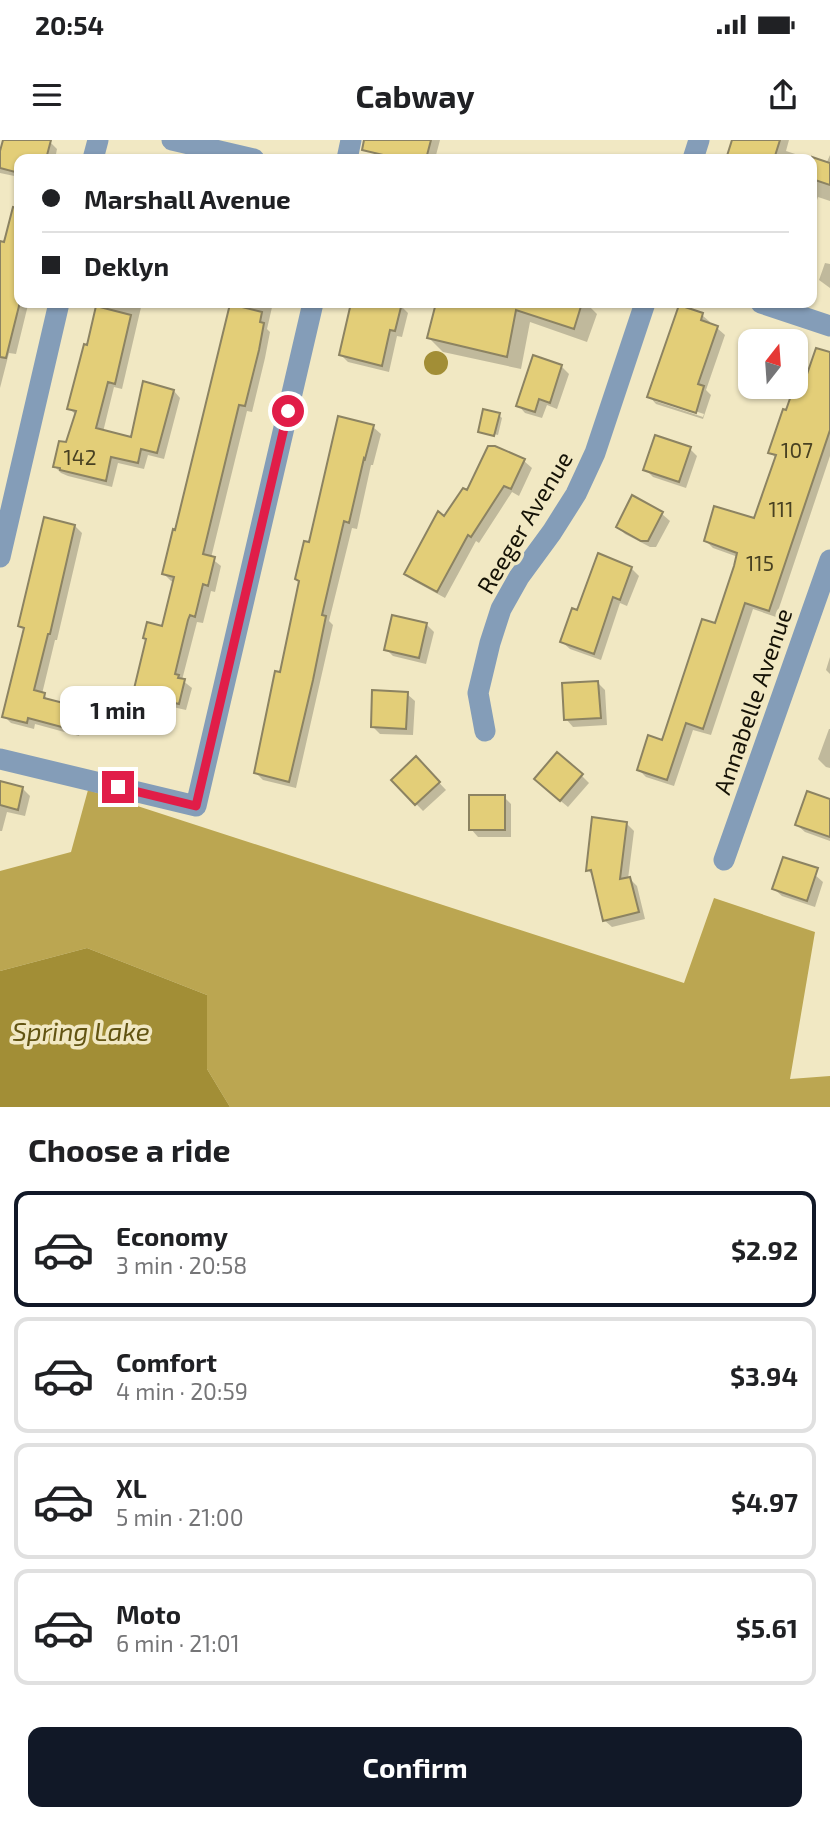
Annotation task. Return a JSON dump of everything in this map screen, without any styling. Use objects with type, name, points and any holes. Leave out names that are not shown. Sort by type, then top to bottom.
[{"type":"street","points":[[172,140],[232,154]]},
{"type":"street","points":[[0,556],[59,308]]},
{"type":"street","points":[[0,759],[196,806],[312,308]]},
{"type":"street","name":"Reeger Avenue","points":[[485,731],[478,693],[490,643],[502,609],[519,577],[576,494],[595,453],[643,308]]},
{"type":"street","points":[[776,308],[830,326]]},
{"type":"street","name":"Annabelle Avenue","points":[[724,860],[830,560]]},
{"type":"shaded area","points":[[88,790],[684,983],[714,898],[815,932],[790,1079],[830,1076],[830,1107],[230,1107],[207,1069],[207,995],[87,948],[0,971],[0,871],[71,852]]},
{"type":"water","points":[[436,351],[444,355],[448,363],[444,371],[436,375],[428,371],[424,363],[428,355]]},
{"type":"water","name":"Spring Lake","points":[[87,948],[207,995],[207,1069],[230,1107],[0,1107],[0,971]]},
{"type":"building","points":[[3,140],[51,140],[47,154],[14,154],[14,172],[0,168]]},
{"type":"building","points":[[364,140],[431,140],[427,154],[379,154],[362,150]]},
{"type":"building","points":[[732,140],[780,140],[776,154],[728,154]]},
{"type":"building","points":[[817,159],[830,163],[830,185],[817,181]]},
{"type":"building","points":[[14,207],[14,308],[18,308],[6,358],[0,357],[0,241],[4,242]]},
{"type":"building","points":[[96,308],[131,315],[115,384],[108,382],[96,428],[131,437],[143,381],[174,390],[157,453],[141,449],[138,463],[111,457],[106,481],[53,467],[59,441],[66,442],[76,411],[67,409],[84,344],[87,345]]},
{"type":"building","points":[[229,308],[262,312],[260,322],[264,323],[259,350],[245,406],[239,405],[203,554],[215,557],[208,586],[203,584],[195,617],[190,615],[188,620],[175,674],[179,675],[178,678],[185,679],[179,704],[133,693],[146,639],[143,638],[147,622],[162,626],[174,577],[162,574],[173,529],[175,530]]},
{"type":"building","points":[[350,308],[401,308],[395,331],[390,330],[382,366],[339,355]]},
{"type":"building","points":[[435,308],[580,308],[574,329],[516,310],[507,357],[427,338]]},
{"type":"building","points":[[678,308],[703,313],[701,320],[718,326],[698,384],[704,386],[696,413],[647,397]]},
{"type":"building","points":[[816,348],[830,352],[830,430],[769,611],[745,603],[703,729],[686,723],[667,780],[637,770],[648,735],[662,740],[702,619],[715,623],[734,566],[737,553],[704,541],[714,506],[754,518],[776,455],[768,453],[783,409],[786,410],[790,399],[808,399],[808,371]]},
{"type":"building","points":[[533,355],[562,365],[550,403],[539,399],[535,412],[516,406]]},
{"type":"building","points":[[483,409],[500,413],[494,436],[478,432]]},
{"type":"building","points":[[338,416],[374,425],[349,523],[344,521],[322,615],[326,616],[313,680],[289,782],[254,773],[275,671],[280,672],[299,581],[295,579],[304,541],[309,542]]},
{"type":"building","points":[[655,435],[691,447],[679,482],[643,470]]},
{"type":"building","points":[[488,446],[495,446],[525,459],[511,489],[504,486],[471,537],[468,535],[437,592],[404,574],[438,511],[444,516],[463,488],[467,490]]},
{"type":"building","points":[[632,495],[663,512],[648,541],[641,541],[616,527]]},
{"type":"building","points":[[44,517],[75,525],[34,690],[45,693],[44,698],[79,707],[73,730],[28,718],[27,723],[2,717],[24,628],[18,626]]},
{"type":"building","points":[[598,553],[632,567],[620,600],[613,597],[594,654],[560,642],[572,608],[577,610]]},
{"type":"building","points":[[392,615],[427,623],[419,658],[384,650]]},
{"type":"building","points":[[598,681],[601,718],[564,720],[562,683]]},
{"type":"building","points":[[372,690],[408,692],[406,729],[371,727]]},
{"type":"building","points":[[557,752],[583,774],[560,801],[534,779]]},
{"type":"building","points":[[416,756],[440,782],[415,805],[391,780]]},
{"type":"building","points":[[0,781],[23,787],[18,810],[0,805]]},
{"type":"building","points":[[807,791],[830,799],[830,837],[795,825]]},
{"type":"building","points":[[469,795],[505,795],[505,830],[469,830]]},
{"type":"building","points":[[592,817],[627,822],[620,879],[630,877],[639,912],[603,921],[591,870],[586,871]]},
{"type":"building","points":[[783,857],[818,868],[807,901],[772,889]]},
{"type":"route","points":[[118,787],[196,806],[288,411]]}]
